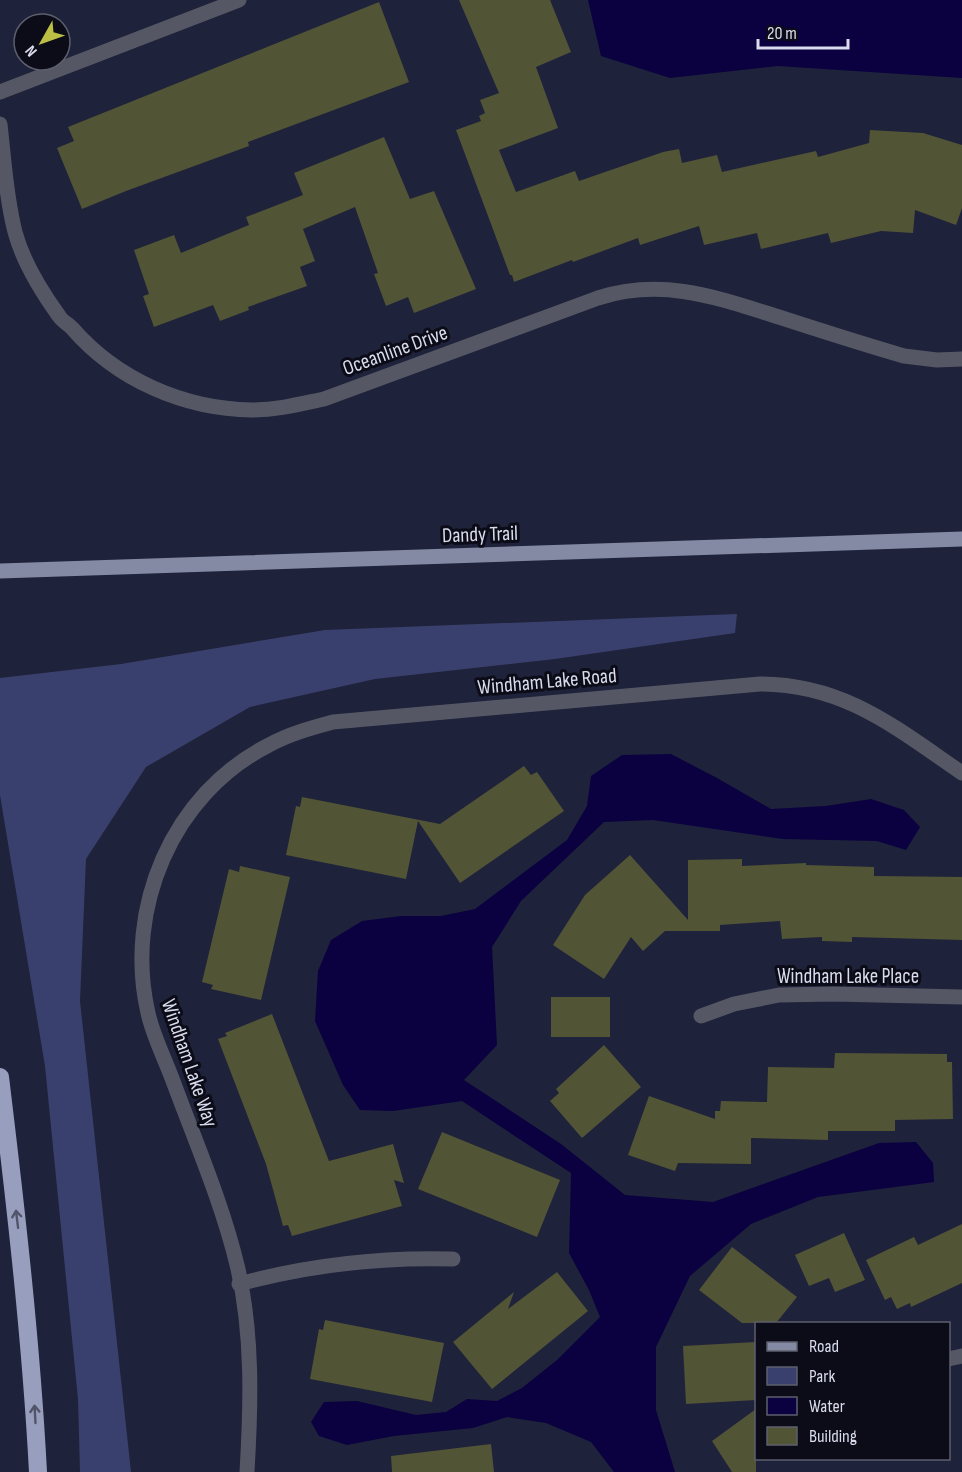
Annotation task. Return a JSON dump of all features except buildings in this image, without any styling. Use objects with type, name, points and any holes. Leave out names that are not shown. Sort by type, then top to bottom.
[{"type":"highway","points":[[0,1077],[21,1248],[38,1472]]},
{"type":"main road","name":"Dandy Trail","points":[[0,571],[962,539]]},
{"type":"street","points":[[0,92],[239,0]]},
{"type":"street","name":"Oceanline Drive","points":[[0,124],[8,192],[16,233],[37,283],[60,318],[110,365],[158,391],[197,404],[252,410],[293,406],[324,399],[598,298],[645,288],[705,294],[904,356],[937,360],[962,359]]},
{"type":"street","name":"Windham Lake Road","points":[[165,853],[194,807],[212,787],[245,760],[268,745],[293,734],[333,722],[359,718],[746,684],[774,684],[829,693],[855,704],[883,719],[962,773]]},
{"type":"street","name":"Windham Lake Way","points":[[165,853],[154,879],[144,919],[141,961],[143,988],[148,1015],[214,1190],[236,1264],[248,1329],[251,1382],[248,1472]]},
{"type":"street","name":"Windham Lake Place","points":[[701,1016],[734,1004],[779,995],[962,997]]},
{"type":"street","points":[[239,1284],[326,1266],[390,1259],[453,1260]]},
{"type":"green space","points":[[737,614],[735,633],[555,659],[375,679],[250,707],[146,767],[86,859],[80,1001],[131,1472],[80,1472],[78,1399],[45,1066],[0,795],[0,678],[121,664],[325,630]]},
{"type":"water","points":[[588,0],[962,0],[962,78],[778,66],[670,78],[601,56]]},
{"type":"water","points":[[671,754],[771,809],[826,806],[871,799],[904,810],[920,827],[906,850],[877,841],[783,839],[653,820],[604,822],[521,901],[492,947],[497,1045],[464,1080],[561,1144],[625,1195],[713,1202],[879,1143],[916,1142],[933,1163],[934,1182],[818,1197],[751,1224],[690,1276],[656,1347],[656,1410],[675,1472],[614,1472],[591,1442],[546,1423],[507,1417],[473,1428],[394,1436],[347,1445],[319,1436],[311,1422],[324,1402],[357,1401],[416,1415],[446,1412],[467,1399],[497,1401],[522,1388],[557,1360],[600,1317],[589,1290],[569,1253],[571,1173],[462,1101],[393,1111],[360,1110],[343,1085],[315,1021],[318,971],[331,940],[362,921],[401,916],[441,916],[475,909],[567,840],[587,806],[591,776],[622,755]]}]
